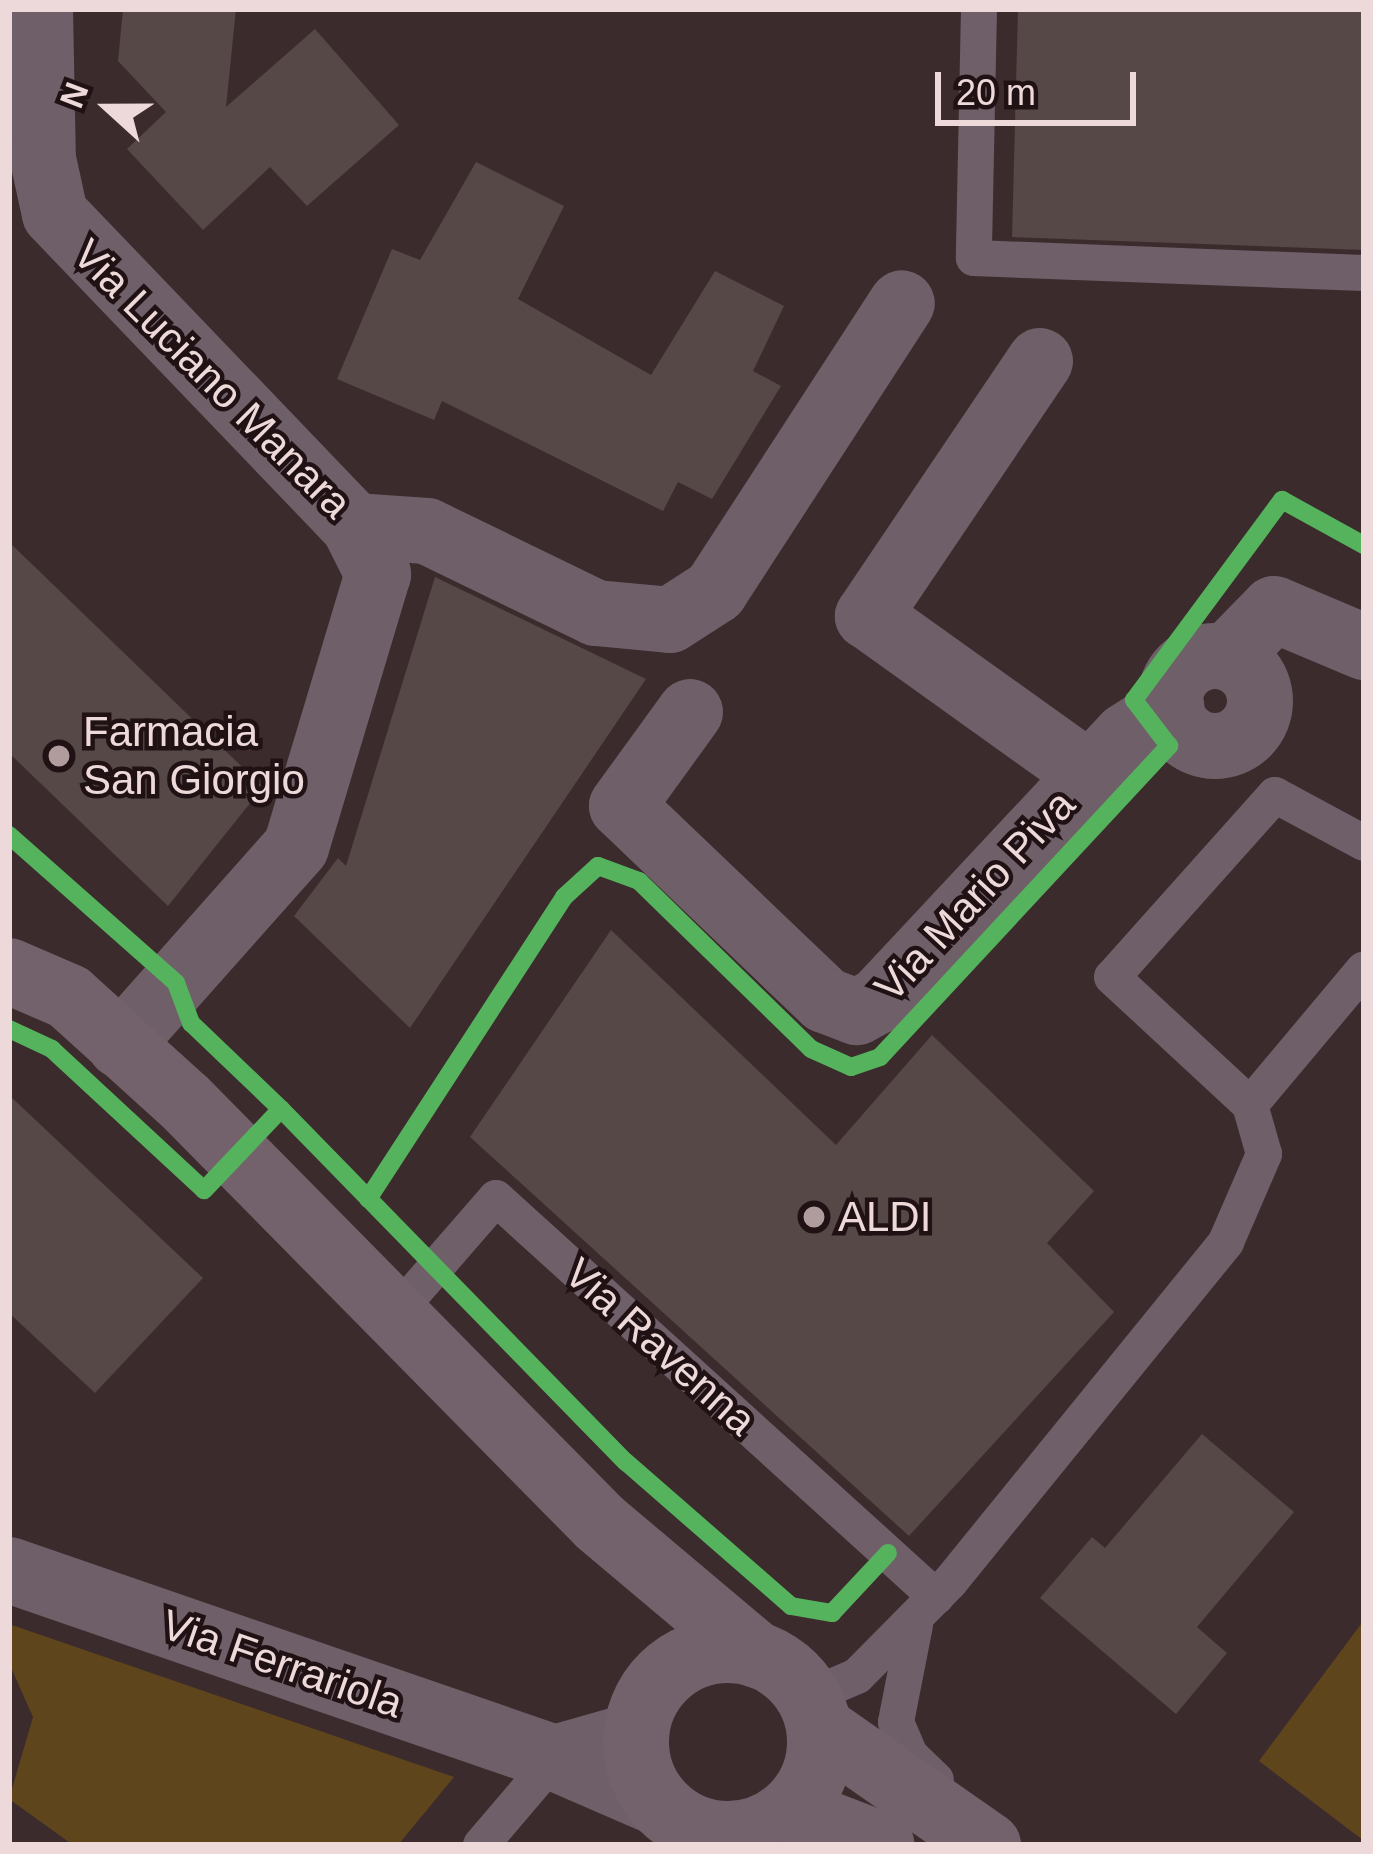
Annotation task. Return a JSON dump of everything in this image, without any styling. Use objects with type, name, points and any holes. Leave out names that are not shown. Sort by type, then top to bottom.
[{"type":"main road","points":[[9,971],[69,997],[396,1312],[600,1523],[757,1655],[814,1713],[988,1845]]},
{"type":"main road","points":[[600,1523],[692,1658]]},
{"type":"main road","points":[[757,1655],[692,1658],[654,1690],[636,1735],[659,1803],[761,1831],[882,1845]]},
{"type":"main road","points":[[761,1831],[816,1769],[814,1713]]},
{"type":"street","name":"Via Luciano Manara","points":[[40,9],[43,159],[56,214],[354,526],[428,531],[596,613],[670,620],[715,591],[902,303]]},
{"type":"street","name":"Via Mario Piva","points":[[1040,361],[868,616],[1090,775]]},
{"type":"street","points":[[120,1045],[267,890],[312,814],[376,598],[372,551],[354,526]]},
{"type":"street","name":"Via Mario Piva","points":[[690,712],[622,806],[844,1010],[878,1001],[1090,775],[1171,707],[1185,668],[1227,657],[1274,609],[1344,636]]},
{"type":"street","name":"Via Ferrariola","points":[[9,1570],[555,1758],[659,1803]]},
{"type":"street","points":[[555,1758],[636,1735]]},
{"type":"lane","points":[[979,9],[974,258],[1364,273]]},
{"type":"lane","points":[[814,1713],[928,1605],[1239,1222],[1264,1154],[1250,1105],[1112,977],[1275,796],[1364,843]]},
{"type":"lane","points":[[1250,1105],[1364,969]]},
{"type":"lane","name":"Via Ravenna","points":[[396,1312],[496,1198],[928,1605]]},
{"type":"lane","points":[[928,1605],[897,1683],[901,1739],[1012,1845]]},
{"type":"lane","points":[[481,1845],[555,1758]]},
{"type":"path","points":[[1258,751],[1344,636]]},
{"type":"shaded area","points":[[1364,1620],[1364,1841],[1259,1761]]},
{"type":"shaded area","points":[[9,1624],[454,1777],[398,1845],[73,1845],[9,1799],[33,1717],[9,1663]]},
{"type":"building","points":[[123,9],[236,9],[226,107],[315,29],[399,125],[307,206],[270,167],[203,230],[127,149],[166,112],[118,61]]},
{"type":"building","points":[[1018,9],[1364,9],[1364,250],[1012,237]]},
{"type":"building","points":[[476,162],[564,206],[518,299],[651,375],[715,271],[784,306],[753,371],[781,386],[712,499],[678,482],[663,511],[442,401],[434,420],[337,379],[392,249],[420,260]]},
{"type":"building","points":[[9,542],[263,787],[168,906],[9,753]]},
{"type":"building","points":[[435,577],[646,679],[410,1028],[294,916],[338,858],[346,866]]},
{"type":"building","name":"ALDI","points":[[611,930],[836,1145],[932,1035],[1094,1191],[1047,1243],[1114,1312],[909,1536],[470,1137]]},
{"type":"building","points":[[9,1095],[203,1278],[95,1393],[9,1313]]},
{"type":"building","points":[[1202,1434],[1294,1512],[1197,1627],[1227,1653],[1176,1714],[1040,1598],[1092,1537],[1105,1548]]},
{"type":"cycle path","points":[[368,1199],[564,897],[598,866],[639,881],[811,1049],[851,1067],[880,1057],[1169,746],[1134,700],[1282,500],[1364,545]]},
{"type":"cycle path","points":[[9,835],[176,983],[191,1023],[281,1109],[204,1190],[52,1049],[9,1029]]},
{"type":"cycle path","points":[[281,1109],[626,1462],[791,1606],[832,1613],[888,1553]]},
{"type":"place","name":"Farmacia San Giorgio","points":[[59,756]]},
{"type":"place","name":"ALDI","points":[[814,1217]]}]
